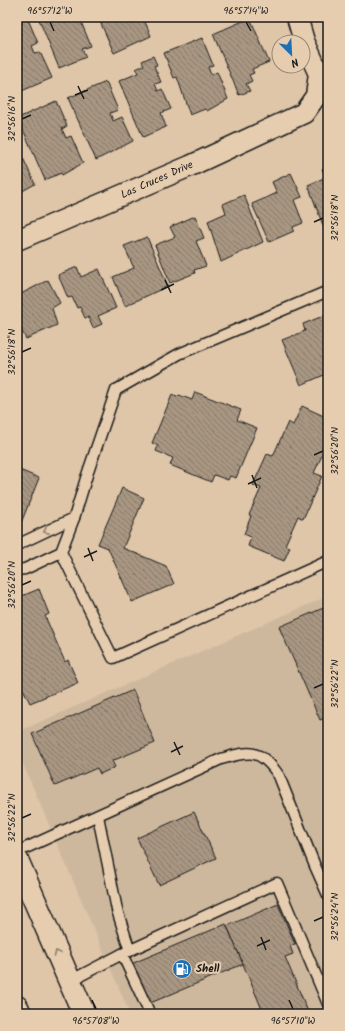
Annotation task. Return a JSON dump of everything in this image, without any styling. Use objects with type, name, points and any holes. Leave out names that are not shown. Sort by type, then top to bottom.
[{"type":"main road","points":[[17,860],[84,1014]]},
{"type":"main road","points":[[17,1007],[20,1014]]},
{"type":"street","name":"Las Cruces Drive","points":[[17,240],[190,166],[304,113],[316,96],[319,74],[304,41],[297,17]]},
{"type":"lane","points":[[17,570],[61,552],[74,518],[116,390],[179,354],[328,291]]},
{"type":"lane","points":[[17,545],[74,518]]},
{"type":"lane","points":[[61,552],[113,658],[328,561]]},
{"type":"lane","points":[[17,852],[222,759],[241,753],[252,753],[264,757],[279,776],[315,866],[328,894]]},
{"type":"lane","points":[[98,816],[116,910],[126,952],[150,1014]]},
{"type":"lane","points":[[70,981],[126,952],[277,883],[328,1004]]},
{"type":"shaded area","points":[[328,596],[328,1014],[130,1014],[17,750],[17,732]]},
{"type":"building","points":[[27,17],[38,43],[32,46],[35,53],[40,52],[52,78],[17,93],[17,21]]},
{"type":"building","points":[[38,17],[79,17],[91,46],[82,49],[86,57],[59,68]]},
{"type":"building","points":[[98,17],[143,17],[151,36],[114,53]]},
{"type":"building","points":[[250,18],[269,62],[252,69],[254,73],[249,75],[252,81],[246,84],[250,91],[239,95],[213,34]]},
{"type":"building","points":[[202,38],[213,65],[208,67],[211,75],[217,72],[228,99],[207,111],[205,109],[190,115],[177,77],[174,78],[164,53]]},
{"type":"building","points":[[153,56],[157,65],[154,66],[161,82],[155,84],[158,91],[162,89],[171,109],[161,113],[166,127],[143,137],[119,81],[138,73],[136,69],[144,65],[142,61]]},
{"type":"building","points":[[106,82],[118,110],[110,113],[113,121],[122,117],[133,141],[96,160],[68,98]]},
{"type":"building","points":[[56,101],[67,126],[62,129],[66,138],[71,136],[83,163],[62,175],[61,173],[45,180],[18,118]]},
{"type":"building","points":[[23,158],[35,184],[17,194],[17,161]]},
{"type":"building","points":[[328,166],[328,226],[324,228],[308,185],[326,177],[322,169]]},
{"type":"building","points":[[291,173],[302,197],[294,200],[303,223],[293,227],[294,231],[269,242],[252,204],[277,193],[272,182]]},
{"type":"building","points":[[244,195],[263,242],[221,262],[208,221],[226,213],[223,204]]},
{"type":"building","points":[[195,216],[204,238],[196,241],[206,266],[194,270],[195,273],[170,283],[155,245],[175,237],[170,227]]},
{"type":"building","points":[[147,237],[168,286],[125,306],[113,277],[134,268],[124,246]]},
{"type":"building","points":[[77,267],[81,277],[99,269],[116,308],[98,316],[102,324],[93,328],[88,317],[85,318],[80,307],[77,308],[72,297],[68,298],[58,275]]},
{"type":"building","points":[[48,280],[60,303],[52,308],[57,325],[26,339],[17,321],[17,296]]},
{"type":"building","points":[[328,314],[328,380],[326,381],[324,375],[301,385],[282,340],[305,331],[303,324]]},
{"type":"building","points":[[195,392],[241,410],[237,420],[257,428],[236,478],[230,476],[228,480],[214,475],[211,482],[170,465],[173,458],[156,451],[158,446],[152,443],[172,395],[177,397],[179,395],[192,400]]},
{"type":"building","points":[[302,406],[328,418],[328,442],[314,473],[322,476],[303,519],[298,516],[285,545],[290,547],[284,561],[248,546],[251,537],[244,534],[251,516],[249,515],[261,488],[253,485],[267,454],[273,456],[288,422],[293,425]]},
{"type":"building","points":[[17,469],[39,478],[19,528],[17,527]]},
{"type":"building","points":[[122,488],[144,498],[123,548],[166,566],[174,584],[132,602],[108,548],[98,544]]},
{"type":"building","points":[[39,589],[49,614],[45,616],[65,662],[68,660],[78,683],[30,703],[22,687],[18,688],[17,685],[17,598]]},
{"type":"building","points":[[328,606],[328,717],[320,720],[279,627]]},
{"type":"building","points":[[133,690],[155,743],[112,761],[115,767],[100,774],[97,768],[55,786],[32,734]]},
{"type":"building","points":[[194,812],[216,858],[159,885],[137,838]]},
{"type":"building","points":[[278,904],[295,944],[290,946],[293,954],[285,957],[309,1014],[264,1014],[227,926]]},
{"type":"building","name":"Shell","points":[[226,924],[243,964],[148,1004],[131,964]]},
{"type":"place","name":"Shell","points":[[182,969]]}]
